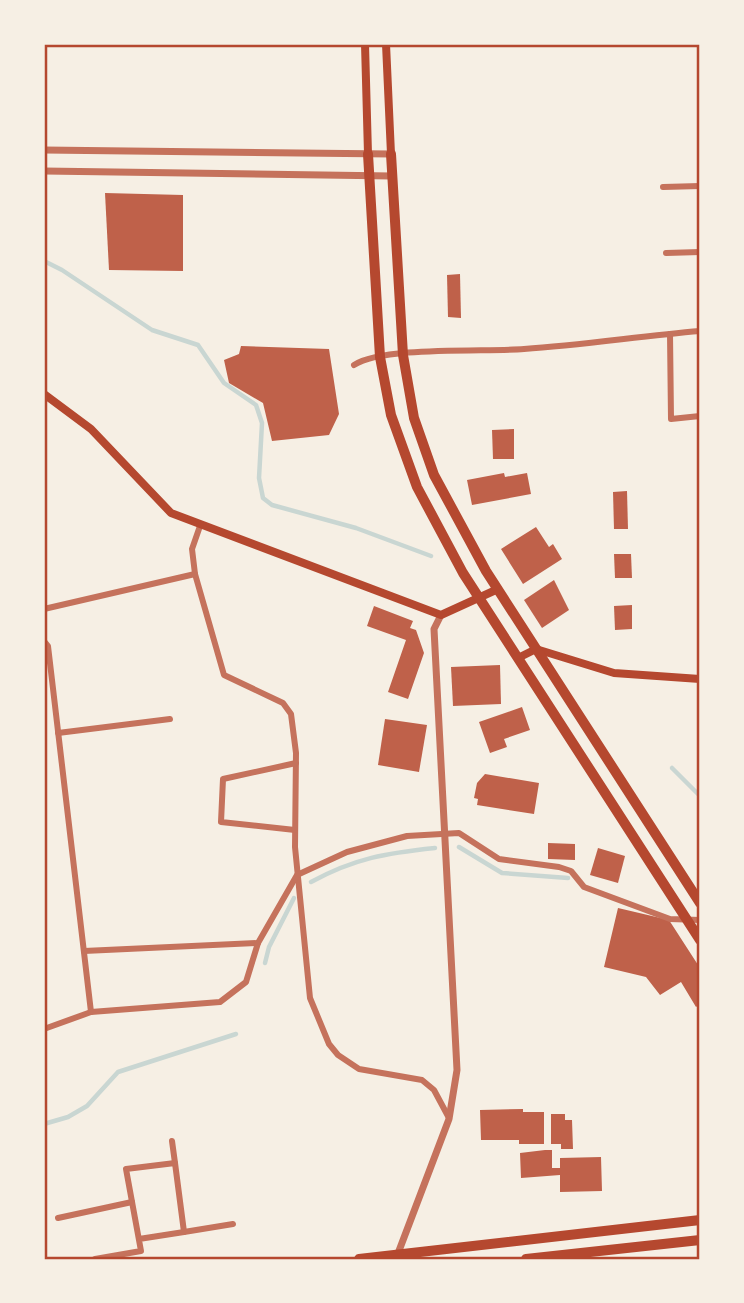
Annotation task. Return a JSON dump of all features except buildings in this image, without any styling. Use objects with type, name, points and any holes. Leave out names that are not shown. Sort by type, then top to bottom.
[{"type":"highway","points":[[368,154],[380,357],[391,415],[417,487],[480,599],[700,940]]},
{"type":"highway","points":[[391,154],[403,355],[414,418],[434,475],[498,589],[700,904]]},
{"type":"highway","points":[[359,1259],[700,1220]]},
{"type":"highway","points":[[526,1259],[700,1240]]},
{"type":"main road","points":[[365,44],[368,154]]},
{"type":"main road","points":[[386,44],[391,154]]},
{"type":"main road","points":[[44,394],[91,429],[172,513],[200,526],[357,581],[441,615],[498,589]]},
{"type":"main road","points":[[518,658],[536,649],[614,673],[700,679]]},
{"type":"street","points":[[44,150],[391,154]]},
{"type":"street","points":[[44,171],[392,176]]},
{"type":"street","points":[[663,187],[700,186]]},
{"type":"street","points":[[666,253],[700,252]]},
{"type":"street","points":[[354,365],[364,359],[380,357],[525,349],[700,331]]},
{"type":"street","points":[[670,334],[671,419],[700,416]]},
{"type":"street","points":[[200,526],[192,549],[195,574],[224,675],[283,703],[290,714],[296,763],[297,874],[302,900],[310,998],[329,1044],[338,1055],[359,1069],[422,1080],[434,1090],[449,1119]]},
{"type":"street","points":[[44,609],[195,574]]},
{"type":"street","points":[[396,1259],[449,1119],[457,1070],[433,629],[441,615]]},
{"type":"street","points":[[44,641],[48,646],[91,1012]]},
{"type":"street","points":[[58,733],[170,719]]},
{"type":"street","points":[[295,830],[221,822],[223,779],[296,763]]},
{"type":"street","points":[[44,1029],[91,1012],[220,1002],[246,982],[258,943],[297,874],[375,843],[407,836],[460,833],[499,859],[559,867],[571,871],[584,887],[670,919],[700,920]]},
{"type":"street","points":[[84,951],[258,943]]},
{"type":"street","points":[[172,1141],[184,1232]]},
{"type":"street","points":[[95,1259],[141,1251],[126,1168],[175,1163]]},
{"type":"street","points":[[58,1218],[132,1202]]},
{"type":"street","points":[[139,1239],[233,1224]]},
{"type":"waterway","points":[[44,261],[62,270],[152,330],[198,345],[224,383],[256,405],[262,423],[259,478],[263,498],[272,505],[356,528],[431,556]]},
{"type":"waterway","points":[[672,768],[700,796]]},
{"type":"waterway","points":[[459,847],[502,873],[568,878]]},
{"type":"waterway","points":[[311,882],[342,867],[372,858],[435,848]]},
{"type":"waterway","points":[[265,963],[269,947],[294,898]]},
{"type":"waterway","points":[[44,1124],[68,1117],[87,1106],[118,1072],[236,1034]]}]
